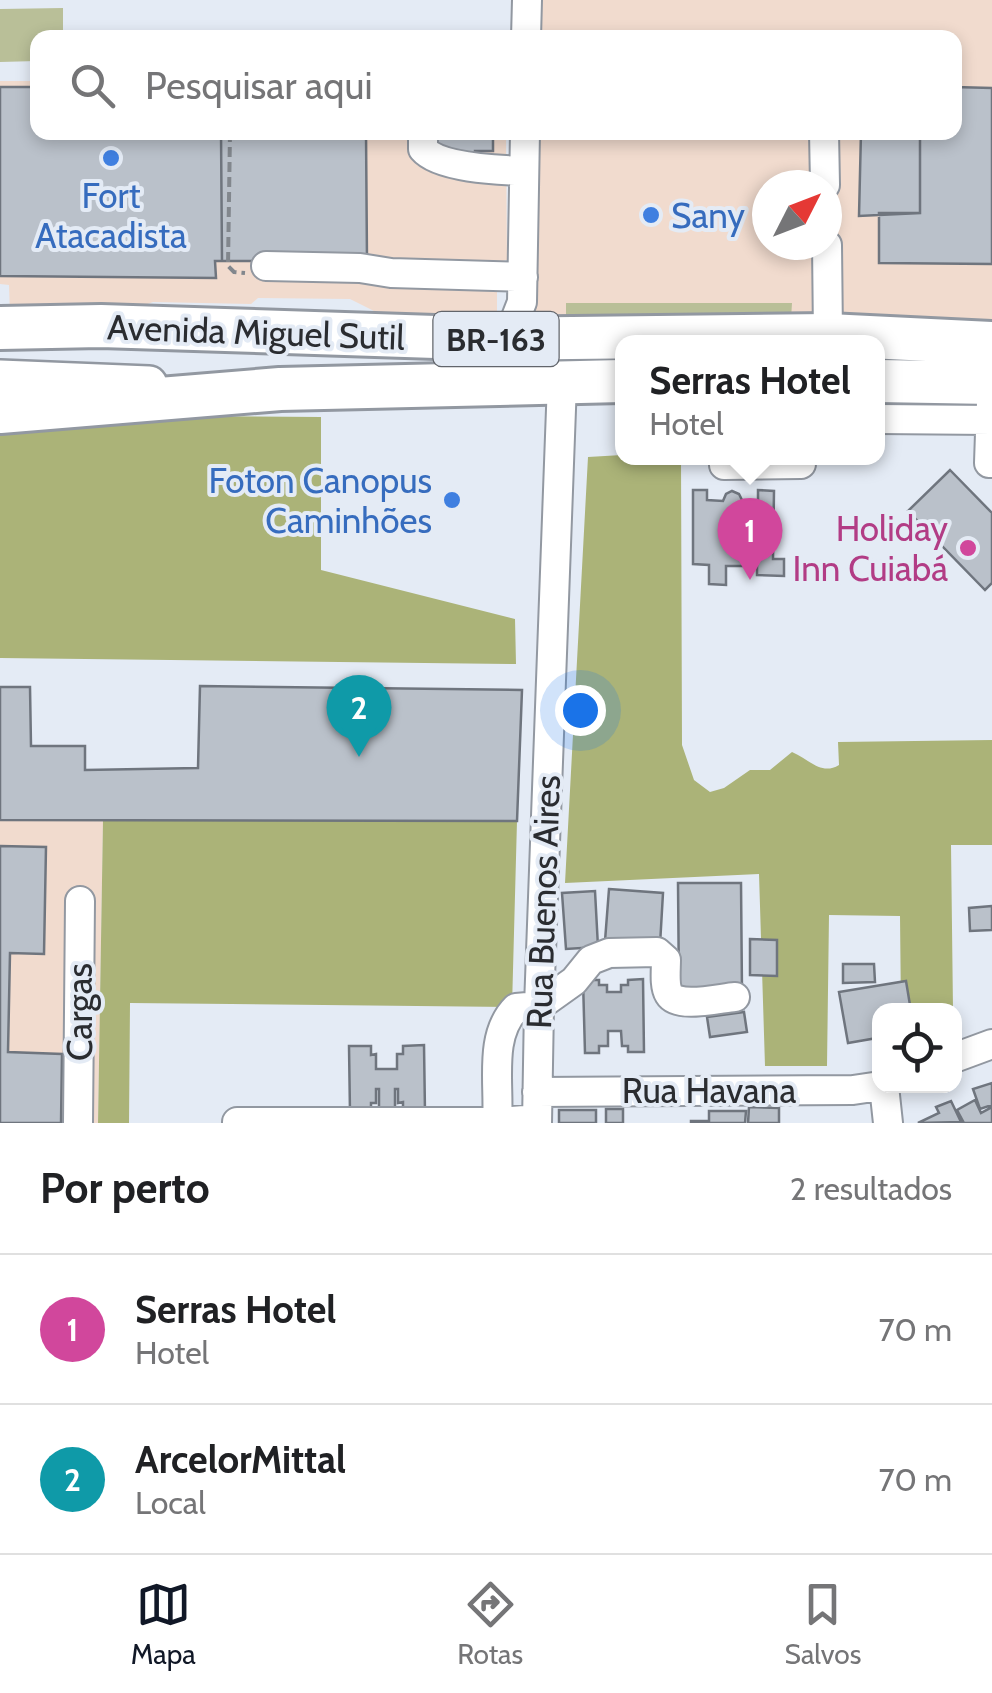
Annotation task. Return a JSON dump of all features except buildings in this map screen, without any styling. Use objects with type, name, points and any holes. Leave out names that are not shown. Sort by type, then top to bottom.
[{"type":"highway","name":"Avenida Miguel Sutil","points":[[0,328],[102,326],[496,339],[615,337]]},
{"type":"highway","name":"Avenida Miguel Sutil","points":[[762,335],[846,335]]},
{"type":"highway","name":"Avenida Miguel Sutil","points":[[885,337],[992,343]]},
{"type":"highway","name":"Avenida Miguel Sutil","points":[[280,389],[615,381]]},
{"type":"highway","points":[[885,383],[991,397]]},
{"type":"highway","name":"BR-163","points":[[0,412],[280,389]]},
{"type":"main road","name":"Avenida Miguel Sutil","points":[[0,378],[280,389]]},
{"type":"street","points":[[526,0],[526,30]]},
{"type":"street","points":[[423,140],[423,149],[435,159],[494,170],[524,171]]},
{"type":"street","points":[[496,339],[508,329],[522,302],[525,140]]},
{"type":"street","points":[[824,140],[825,170]]},
{"type":"street","points":[[826,260],[828,334]]},
{"type":"street","points":[[266,266],[522,278]]},
{"type":"street","name":"Rua Buenos Aires","points":[[537,1111],[562,382]]},
{"type":"street","points":[[885,417],[991,397],[988,463],[992,463]]},
{"type":"street","name":"Cargas","points":[[78,1123],[80,901]]},
{"type":"street","points":[[497,1122],[499,1043],[508,1015],[516,1008],[538,1006],[574,980],[591,960],[609,952],[656,952],[666,960],[672,999],[685,1002],[735,996]]},
{"type":"street","points":[[962,1055],[992,1044]]},
{"type":"street","name":"Rua Havana","points":[[237,1122],[497,1122],[537,1111],[872,1087]]},
{"type":"street","points":[[883,1093],[888,1123]]},
{"type":"path","points":[[222,183],[230,184],[230,140]]},
{"type":"shaded area","points":[[532,0],[992,0],[992,339],[885,338],[885,335],[530,336],[533,140],[962,140],[962,30],[533,30]]},
{"type":"shaded area","points":[[0,81],[30,81],[30,140],[506,140],[507,260],[497,262],[497,315],[491,319],[447,322],[428,315],[376,312],[350,299],[258,298],[251,304],[153,302],[111,317],[10,315],[9,285],[0,284]]},
{"type":"shaded area","points":[[0,819],[103,820],[98,1123],[0,1123]]},
{"type":"green space","points":[[63,8],[63,30],[30,30],[30,61],[0,62],[0,9]]},
{"type":"green space","points":[[566,303],[792,303],[791,319],[566,323]]},
{"type":"green space","points":[[161,416],[321,417],[321,570],[515,619],[516,664],[0,658],[0,427]]},
{"type":"green space","points":[[615,455],[615,465],[681,465],[682,745],[694,780],[710,792],[724,788],[750,770],[770,770],[792,752],[821,768],[833,768],[839,765],[838,742],[992,740],[992,845],[951,845],[953,1003],[901,1003],[900,916],[829,915],[827,1066],[765,1066],[759,874],[565,883],[588,457]]},
{"type":"green space","points":[[103,820],[517,821],[512,1007],[130,1003],[129,1123],[98,1123]]},
{"type":"place","name":"Fort Atacadista","points":[[111,158]]},
{"type":"place","name":"Sany","points":[[651,215]]},
{"type":"place","name":"Foton Canopus Caminhões","points":[[452,500]]},
{"type":"place","name":"Holiday Inn Cuiabá","points":[[968,548]]},
{"type":"place","name":"Serras Hotel","points":[[750,580]]},
{"type":"place","name":"ArcelorMittal","points":[[359,757]]}]
